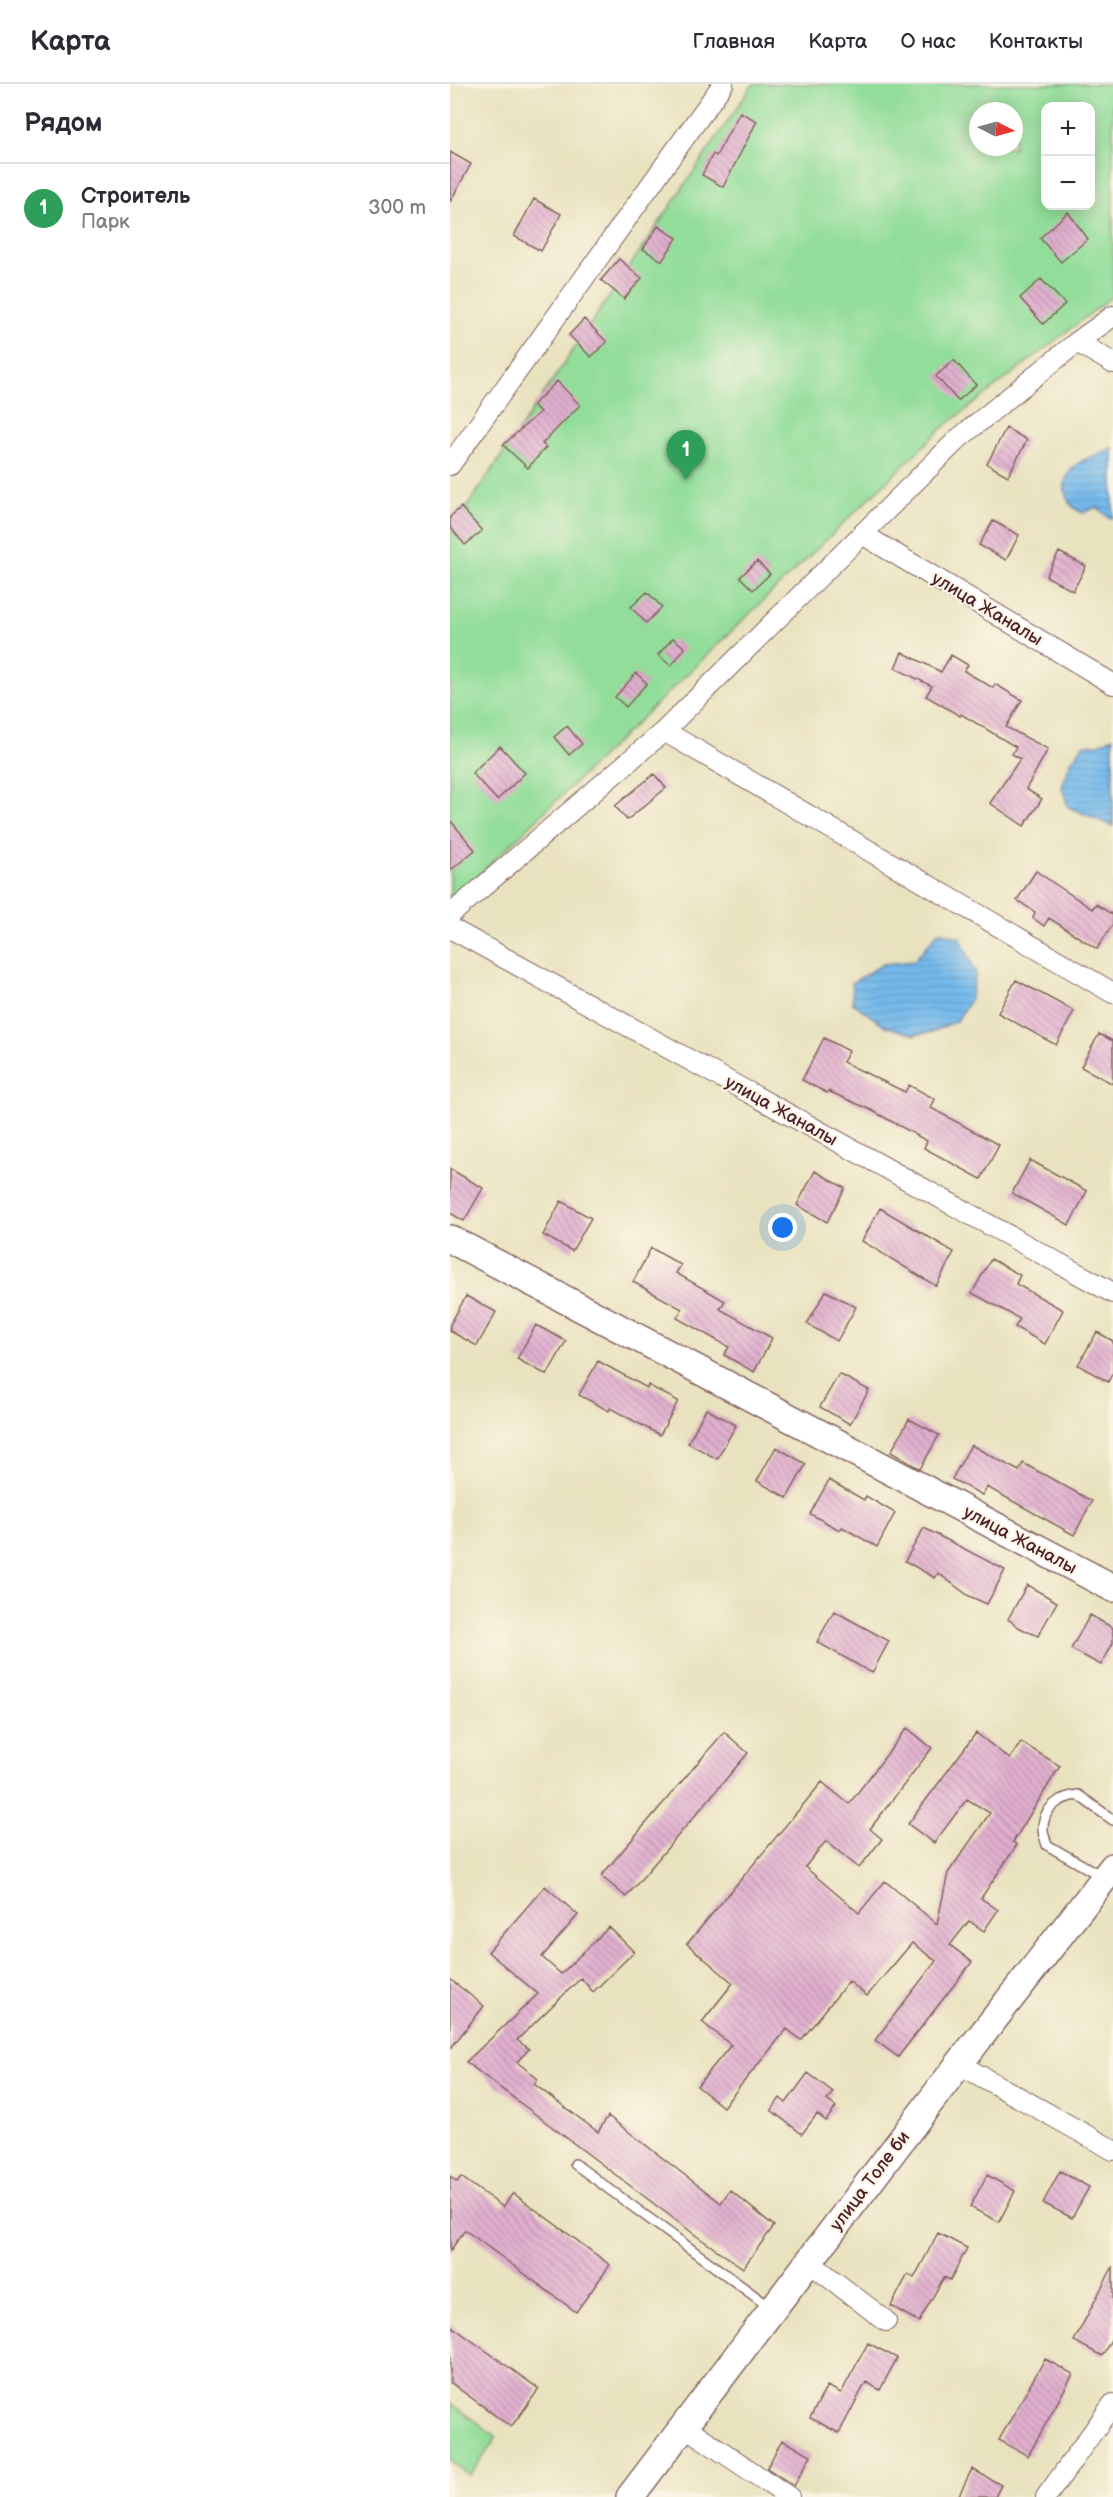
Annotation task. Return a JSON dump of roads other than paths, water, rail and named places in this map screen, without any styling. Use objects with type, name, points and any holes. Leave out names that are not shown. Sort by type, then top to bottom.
[{"type":"street","points":[[450,465],[723,84]]},
{"type":"street","points":[[450,915],[664,731],[958,439],[1077,342],[1113,316]]},
{"type":"street","points":[[1077,342],[1113,363]]},
{"type":"street","name":"улица Жаналы","points":[[862,534],[1113,684]]},
{"type":"street","points":[[664,731],[1113,993]]},
{"type":"street","name":"улица Жаналы","points":[[450,928],[1113,1293]]},
{"type":"street","name":"улица Жаналы","points":[[450,1239],[1113,1588]]},
{"type":"street","name":"улица Толе би","points":[[630,2497],[959,2064],[1109,1873]]},
{"type":"street","points":[[959,2064],[1113,2150]]},
{"type":"street","points":[[809,2262],[886,2321]]},
{"type":"street","points":[[1046,2497],[1113,2404]]},
{"type":"street","points":[[684,2426],[789,2497]]},
{"type":"lane","points":[[1109,1873],[1047,1845],[1042,1830],[1049,1808],[1065,1797],[1078,1795],[1113,1820]]},
{"type":"lane","points":[[575,2164],[773,2309]]},
{"type":"water","points":[[1113,448],[1113,518],[1108,517],[1097,507],[1083,513],[1071,505],[1065,493],[1069,473],[1082,461]]},
{"type":"water","points":[[1113,737],[1113,826],[1068,807],[1062,787],[1070,763],[1084,744],[1099,744]]},
{"type":"water","points":[[939,931],[961,938],[976,973],[970,1000],[957,1021],[932,1032],[915,1035],[885,1026],[853,1003],[852,983],[883,964],[914,961]]},
{"type":"place","name":"Строитель","points":[[686,480]]}]
